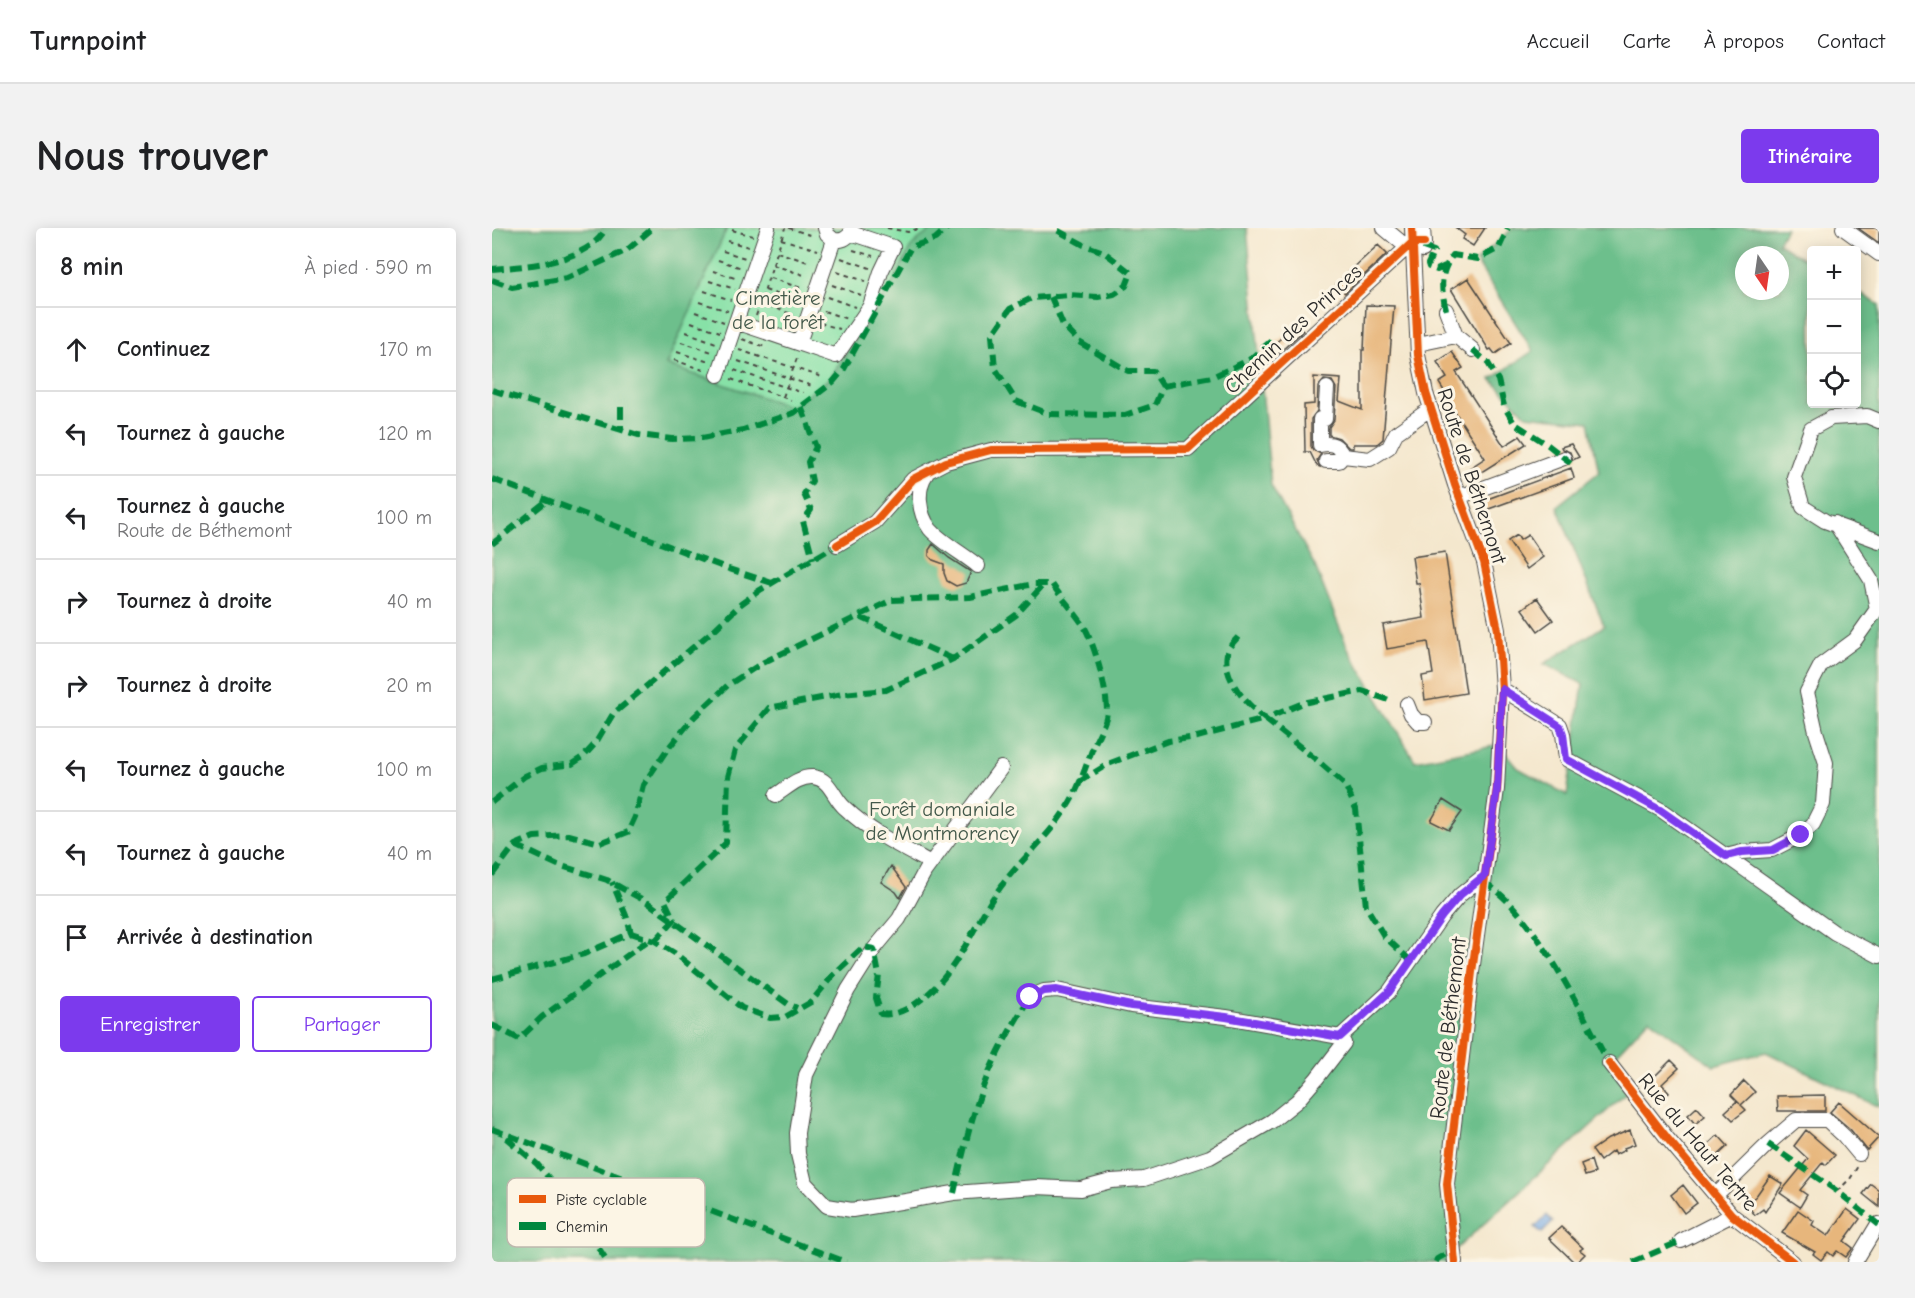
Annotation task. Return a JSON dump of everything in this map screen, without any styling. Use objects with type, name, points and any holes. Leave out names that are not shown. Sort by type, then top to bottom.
[{"type":"street","points":[[742,304],[752,327],[799,349],[836,356],[870,306],[881,272],[893,247],[851,230],[843,240],[834,240],[827,234],[825,228]]},
{"type":"street","points":[[1384,228],[1416,248]]},
{"type":"street","points":[[1412,228],[1416,248]]},
{"type":"street","points":[[1416,248],[1423,228]]},
{"type":"street","points":[[1843,228],[1879,254]]},
{"type":"street","points":[[799,349],[834,240]]},
{"type":"street","name":"Route de Béthemont","points":[[1416,248],[1414,272],[1418,345],[1426,393],[1459,497],[1484,562],[1498,630],[1502,689],[1497,789],[1447,1184],[1455,1262]]},
{"type":"street","name":"Chemin des Princes","points":[[928,471],[946,462],[991,450],[1188,449],[1416,248]]},
{"type":"street","points":[[1446,310],[1455,336],[1473,350]]},
{"type":"street","points":[[1418,345],[1455,336]]},
{"type":"street","points":[[1327,388],[1325,419],[1320,419],[1320,445],[1330,443],[1335,445],[1343,456],[1370,459],[1389,447],[1396,433],[1430,409]]},
{"type":"street","points":[[1879,422],[1867,416],[1831,418],[1810,429],[1794,477],[1803,507],[1825,521],[1879,542]]},
{"type":"street","points":[[1326,461],[1339,460],[1343,456]]},
{"type":"street","points":[[1459,497],[1564,458]]},
{"type":"street","points":[[837,545],[875,522],[907,485],[928,471]]},
{"type":"street","points":[[928,471],[920,482],[919,491],[920,503],[931,530],[978,566]]},
{"type":"street","points":[[1726,856],[1742,852],[1773,850],[1801,835],[1814,824],[1822,804],[1826,763],[1816,732],[1808,692],[1821,665],[1855,640],[1877,609],[1871,580],[1835,523]]},
{"type":"street","points":[[1502,689],[1560,726],[1566,759],[1660,810],[1835,933],[1879,956]]},
{"type":"street","points":[[1407,704],[1414,719],[1418,722],[1425,722]]},
{"type":"street","points":[[1001,768],[931,863],[899,919],[874,949],[848,990],[806,1074],[797,1133],[798,1154],[805,1183],[827,1206],[852,1210],[954,1193],[1036,1187],[1081,1189],[1111,1181],[1144,1179],[1210,1156],[1272,1121],[1297,1101],[1344,1043],[1340,1037],[1226,1017],[1131,1006],[1056,990],[1044,991],[1030,997]]},
{"type":"street","points":[[776,795],[802,778],[813,777],[825,781],[842,805],[863,825],[931,863]]},
{"type":"street","points":[[1340,1037],[1389,992],[1442,916],[1460,895],[1485,875]]},
{"type":"street","name":"Rue du Haut Tertre","points":[[1609,1063],[1667,1138],[1732,1215],[1793,1262]]},
{"type":"street","points":[[1716,1195],[1796,1120],[1827,1120],[1859,1154]]},
{"type":"street","points":[[1681,1241],[1732,1215]]},
{"type":"street","points":[[1855,1262],[1878,1224]]},
{"type":"path","points":[[752,327],[785,228]]},
{"type":"path","points":[[887,228],[908,232],[920,228]]},
{"type":"path","points":[[732,230],[742,304]]},
{"type":"path","points":[[727,241],[742,304],[790,378],[812,386]]},
{"type":"path","points":[[723,251],[742,304],[783,397],[791,400]]},
{"type":"path","points":[[718,260],[786,388],[802,393]]},
{"type":"path","points":[[713,271],[794,368],[822,377]]},
{"type":"path","points":[[709,281],[742,304]]},
{"type":"path","points":[[704,291],[742,304]]},
{"type":"path","points":[[699,302],[742,304]]},
{"type":"path","points":[[695,312],[742,304]]},
{"type":"path","points":[[691,322],[742,304]]},
{"type":"path","points":[[686,332],[742,304]]},
{"type":"path","points":[[681,342],[742,304]]},
{"type":"path","points":[[677,352],[742,304]]},
{"type":"path","points":[[674,360],[742,304]]},
{"type":"path","points":[[783,397],[799,349]]},
{"type":"path","points":[[1837,1191],[1858,1168],[1859,1154]]},
{"type":"green space","name":"Forêt domaniale de Montmorency","points":[[492,228],[727,228],[666,365],[791,407],[830,378],[892,284],[911,247],[935,228],[1247,228],[1271,485],[1315,566],[1348,649],[1415,761],[1499,745],[1518,768],[1567,795],[1583,684],[1544,664],[1604,626],[1557,506],[1599,472],[1589,422],[1526,415],[1491,379],[1533,351],[1476,261],[1513,228],[1786,228],[1778,243],[1783,246],[1735,246],[1735,300],[1789,300],[1789,250],[1807,261],[1807,408],[1861,408],[1861,294],[1879,305],[1879,1107],[1766,1052],[1714,1066],[1649,1019],[1610,1061],[1630,1090],[1453,1252],[1455,1262],[492,1262]]},
{"type":"green space","name":"Cimetière de la forêt","points":[[727,228],[935,228],[911,247],[892,284],[830,378],[791,408],[666,365]]},
{"type":"water","points":[[1547,1215],[1553,1222],[1542,1233],[1535,1227]]},
{"type":"building","points":[[1456,228],[1485,228],[1473,246],[1462,239],[1465,235]]},
{"type":"building","points":[[1858,228],[1879,228],[1879,243]]},
{"type":"building","points":[[1378,245],[1387,254],[1345,293],[1336,284]]},
{"type":"building","points":[[1468,278],[1511,343],[1495,354],[1491,349],[1489,350],[1451,289]]},
{"type":"building","points":[[1366,305],[1394,306],[1383,439],[1377,444],[1353,444],[1353,448],[1349,448],[1339,438],[1329,435],[1329,427],[1334,420],[1336,388],[1332,381],[1324,380],[1318,387],[1317,411],[1311,419],[1311,446],[1313,450],[1321,454],[1317,460],[1320,467],[1317,466],[1310,452],[1305,452],[1304,405],[1314,404],[1314,377],[1341,379],[1339,401],[1362,410],[1362,350],[1364,350]]},
{"type":"building","points":[[1296,325],[1303,331],[1271,360],[1264,353]]},
{"type":"building","points":[[1452,352],[1463,368],[1456,372],[1504,446],[1520,436],[1526,444],[1475,476],[1470,468],[1485,458],[1444,395],[1446,394],[1439,383],[1447,378],[1437,362]]},
{"type":"building","points":[[1571,444],[1579,457],[1573,460],[1570,452],[1561,447]]},
{"type":"building","points":[[1571,468],[1574,478],[1486,510],[1482,501]]},
{"type":"building","points":[[1517,535],[1520,540],[1528,535],[1543,557],[1527,569],[1508,541]]},
{"type":"building","points":[[933,544],[971,572],[966,583],[956,586],[947,581],[944,564],[929,556],[929,550]]},
{"type":"building","points":[[1445,552],[1466,693],[1425,700],[1422,676],[1433,674],[1428,642],[1387,649],[1383,625],[1424,618],[1419,583],[1416,583],[1412,557]]},
{"type":"building","points":[[1537,598],[1553,620],[1538,631],[1522,609]]},
{"type":"building","points":[[1443,800],[1462,812],[1449,830],[1431,821]]},
{"type":"building","points":[[891,866],[906,887],[900,898],[896,892],[881,882]]},
{"type":"building","points":[[1671,1060],[1679,1068],[1662,1084],[1669,1093],[1661,1100],[1645,1080],[1653,1074],[1655,1076]]},
{"type":"building","points":[[1744,1081],[1755,1092],[1741,1105],[1746,1110],[1733,1120],[1725,1112],[1737,1101],[1731,1095]]},
{"type":"building","points":[[1825,1095],[1825,1111],[1778,1111],[1777,1096]]},
{"type":"building","points":[[1839,1102],[1879,1137],[1867,1150],[1850,1129],[1830,1112]]},
{"type":"building","points":[[1697,1107],[1705,1116],[1695,1124],[1688,1115]]},
{"type":"building","points":[[1630,1130],[1635,1144],[1615,1155],[1613,1151],[1600,1161],[1592,1150],[1608,1139]]},
{"type":"building","points":[[1806,1130],[1835,1155],[1826,1165],[1823,1162],[1800,1190],[1807,1195],[1800,1207],[1780,1193],[1808,1159],[1794,1146]]},
{"type":"building","points":[[1718,1135],[1728,1146],[1712,1161],[1702,1150]]},
{"type":"building","points":[[1591,1160],[1595,1173],[1585,1176],[1581,1164]]},
{"type":"building","points":[[1770,1176],[1783,1184],[1765,1212],[1763,1209],[1755,1215],[1746,1204],[1756,1196]]},
{"type":"building","points":[[1871,1184],[1879,1190],[1879,1207],[1863,1194]]},
{"type":"building","points":[[1683,1185],[1697,1203],[1684,1213],[1671,1195]]},
{"type":"building","points":[[1847,1209],[1860,1219],[1844,1241],[1853,1248],[1846,1257],[1837,1251],[1833,1256],[1828,1252],[1821,1260],[1813,1254],[1815,1252],[1782,1233],[1798,1210],[1814,1221],[1812,1225],[1828,1236]]},
{"type":"building","points":[[1561,1227],[1583,1248],[1580,1250],[1585,1254],[1577,1262],[1574,1262],[1549,1238]]},
{"type":"marked path","points":[[492,269],[539,264],[571,256],[586,249],[606,228]]},
{"type":"marked path","points":[[492,280],[512,287],[567,278],[627,250],[653,228]]},
{"type":"marked path","points":[[492,390],[638,435],[672,439],[702,438],[743,430],[793,413],[833,382],[844,369],[911,247],[935,239],[947,228]]},
{"type":"marked path","points":[[1051,297],[1063,325],[1079,342],[1128,371],[1153,371],[1163,386],[1155,405],[1125,415],[1049,414],[1016,401],[995,368],[992,335],[1010,309],[1032,298],[1070,295],[1098,297],[1114,294],[1126,286],[1131,273],[1104,252],[1084,245],[1053,228]]},
{"type":"marked path","points":[[1446,310],[1442,281],[1445,268],[1453,255],[1478,259],[1499,248],[1508,228]]},
{"type":"marked path","points":[[1423,247],[1434,251],[1428,264],[1429,267],[1437,270],[1445,266]]},
{"type":"marked path","points":[[1163,386],[1212,377],[1249,360],[1271,341]]},
{"type":"marked path","points":[[1473,350],[1488,363],[1498,380],[1504,406],[1514,423],[1571,463]]},
{"type":"marked path","points":[[621,407],[621,430]]},
{"type":"marked path","points":[[801,407],[816,447],[808,462],[812,481],[804,494],[811,510],[803,521],[813,559]]},
{"type":"marked path","points":[[492,479],[729,569],[772,583]]},
{"type":"marked path","points":[[492,544],[548,500]]},
{"type":"marked path","points":[[492,802],[525,776],[542,768],[572,764],[584,756],[595,744],[613,714],[715,629],[741,604],[760,590],[837,545]]},
{"type":"marked path","points":[[492,875],[515,845],[534,837],[569,835],[600,843],[628,832],[635,817],[643,785],[666,751],[694,717],[728,685],[762,663],[892,600],[970,597],[1034,584],[1052,584],[1081,622],[1089,636],[1100,668],[1107,715],[1079,785],[1059,819],[1003,883],[949,971],[940,983],[919,1001],[900,1012],[881,1014],[876,998],[879,975],[874,949],[863,947],[834,974],[811,1002],[785,1017],[770,1018],[742,1008],[676,954],[655,941],[631,933]]},
{"type":"marked path","points":[[655,941],[674,920],[665,901],[726,843],[728,777],[735,750],[769,708],[842,694],[886,690],[953,659],[1016,615],[1044,584]]},
{"type":"marked path","points":[[860,617],[953,659]]},
{"type":"marked path","points":[[1238,637],[1228,651],[1226,663],[1228,672],[1237,690],[1265,719],[1303,703],[1362,691],[1389,700]]},
{"type":"marked path","points":[[1079,782],[1108,764],[1168,741],[1197,737],[1265,719],[1345,785],[1356,809],[1366,906],[1384,936],[1411,961]]},
{"type":"marked path","points":[[515,845],[558,865],[607,880],[647,902],[788,1004],[797,1008]]},
{"type":"marked path","points":[[492,979],[584,954],[631,933],[612,882]]},
{"type":"marked path","points":[[1484,882],[1503,897],[1538,939],[1570,991],[1609,1063]]},
{"type":"marked path","points":[[492,1025],[519,1039],[542,1017],[650,939]]},
{"type":"marked path","points":[[954,1193],[970,1126],[983,1087],[1004,1041],[1030,997]]},
{"type":"marked path","points":[[492,1129],[622,1178]]},
{"type":"marked path","points":[[506,1138],[537,1164],[549,1178]]},
{"type":"marked path","points":[[1768,1144],[1837,1191],[1879,1225]]},
{"type":"marked path","points":[[705,1209],[846,1262]]},
{"type":"marked path","points":[[1633,1262],[1681,1241]]},
{"type":"marked path","points":[[598,1247],[608,1262]]},
{"type":"marked path","points":[[1436,1262],[1446,1254],[1453,1253]]},
{"type":"cycle path","points":[[1412,228],[1418,355],[1426,393],[1455,485],[1484,562],[1498,630],[1502,689],[1497,789],[1472,972],[1447,1184],[1455,1262]]},
{"type":"cycle path","points":[[837,545],[875,522],[913,479],[946,462],[991,450],[1188,449],[1412,243],[1424,243]]},
{"type":"cycle path","points":[[1609,1063],[1667,1138],[1732,1215],[1793,1262]]},
{"type":"route","points":[[1030,997],[1044,991],[1056,990],[1131,1006],[1226,1017],[1340,1037],[1389,992],[1442,916],[1460,895],[1485,875],[1497,789],[1502,689],[1560,726],[1566,759],[1660,810],[1726,856],[1742,852],[1773,850],[1801,835]]}]
